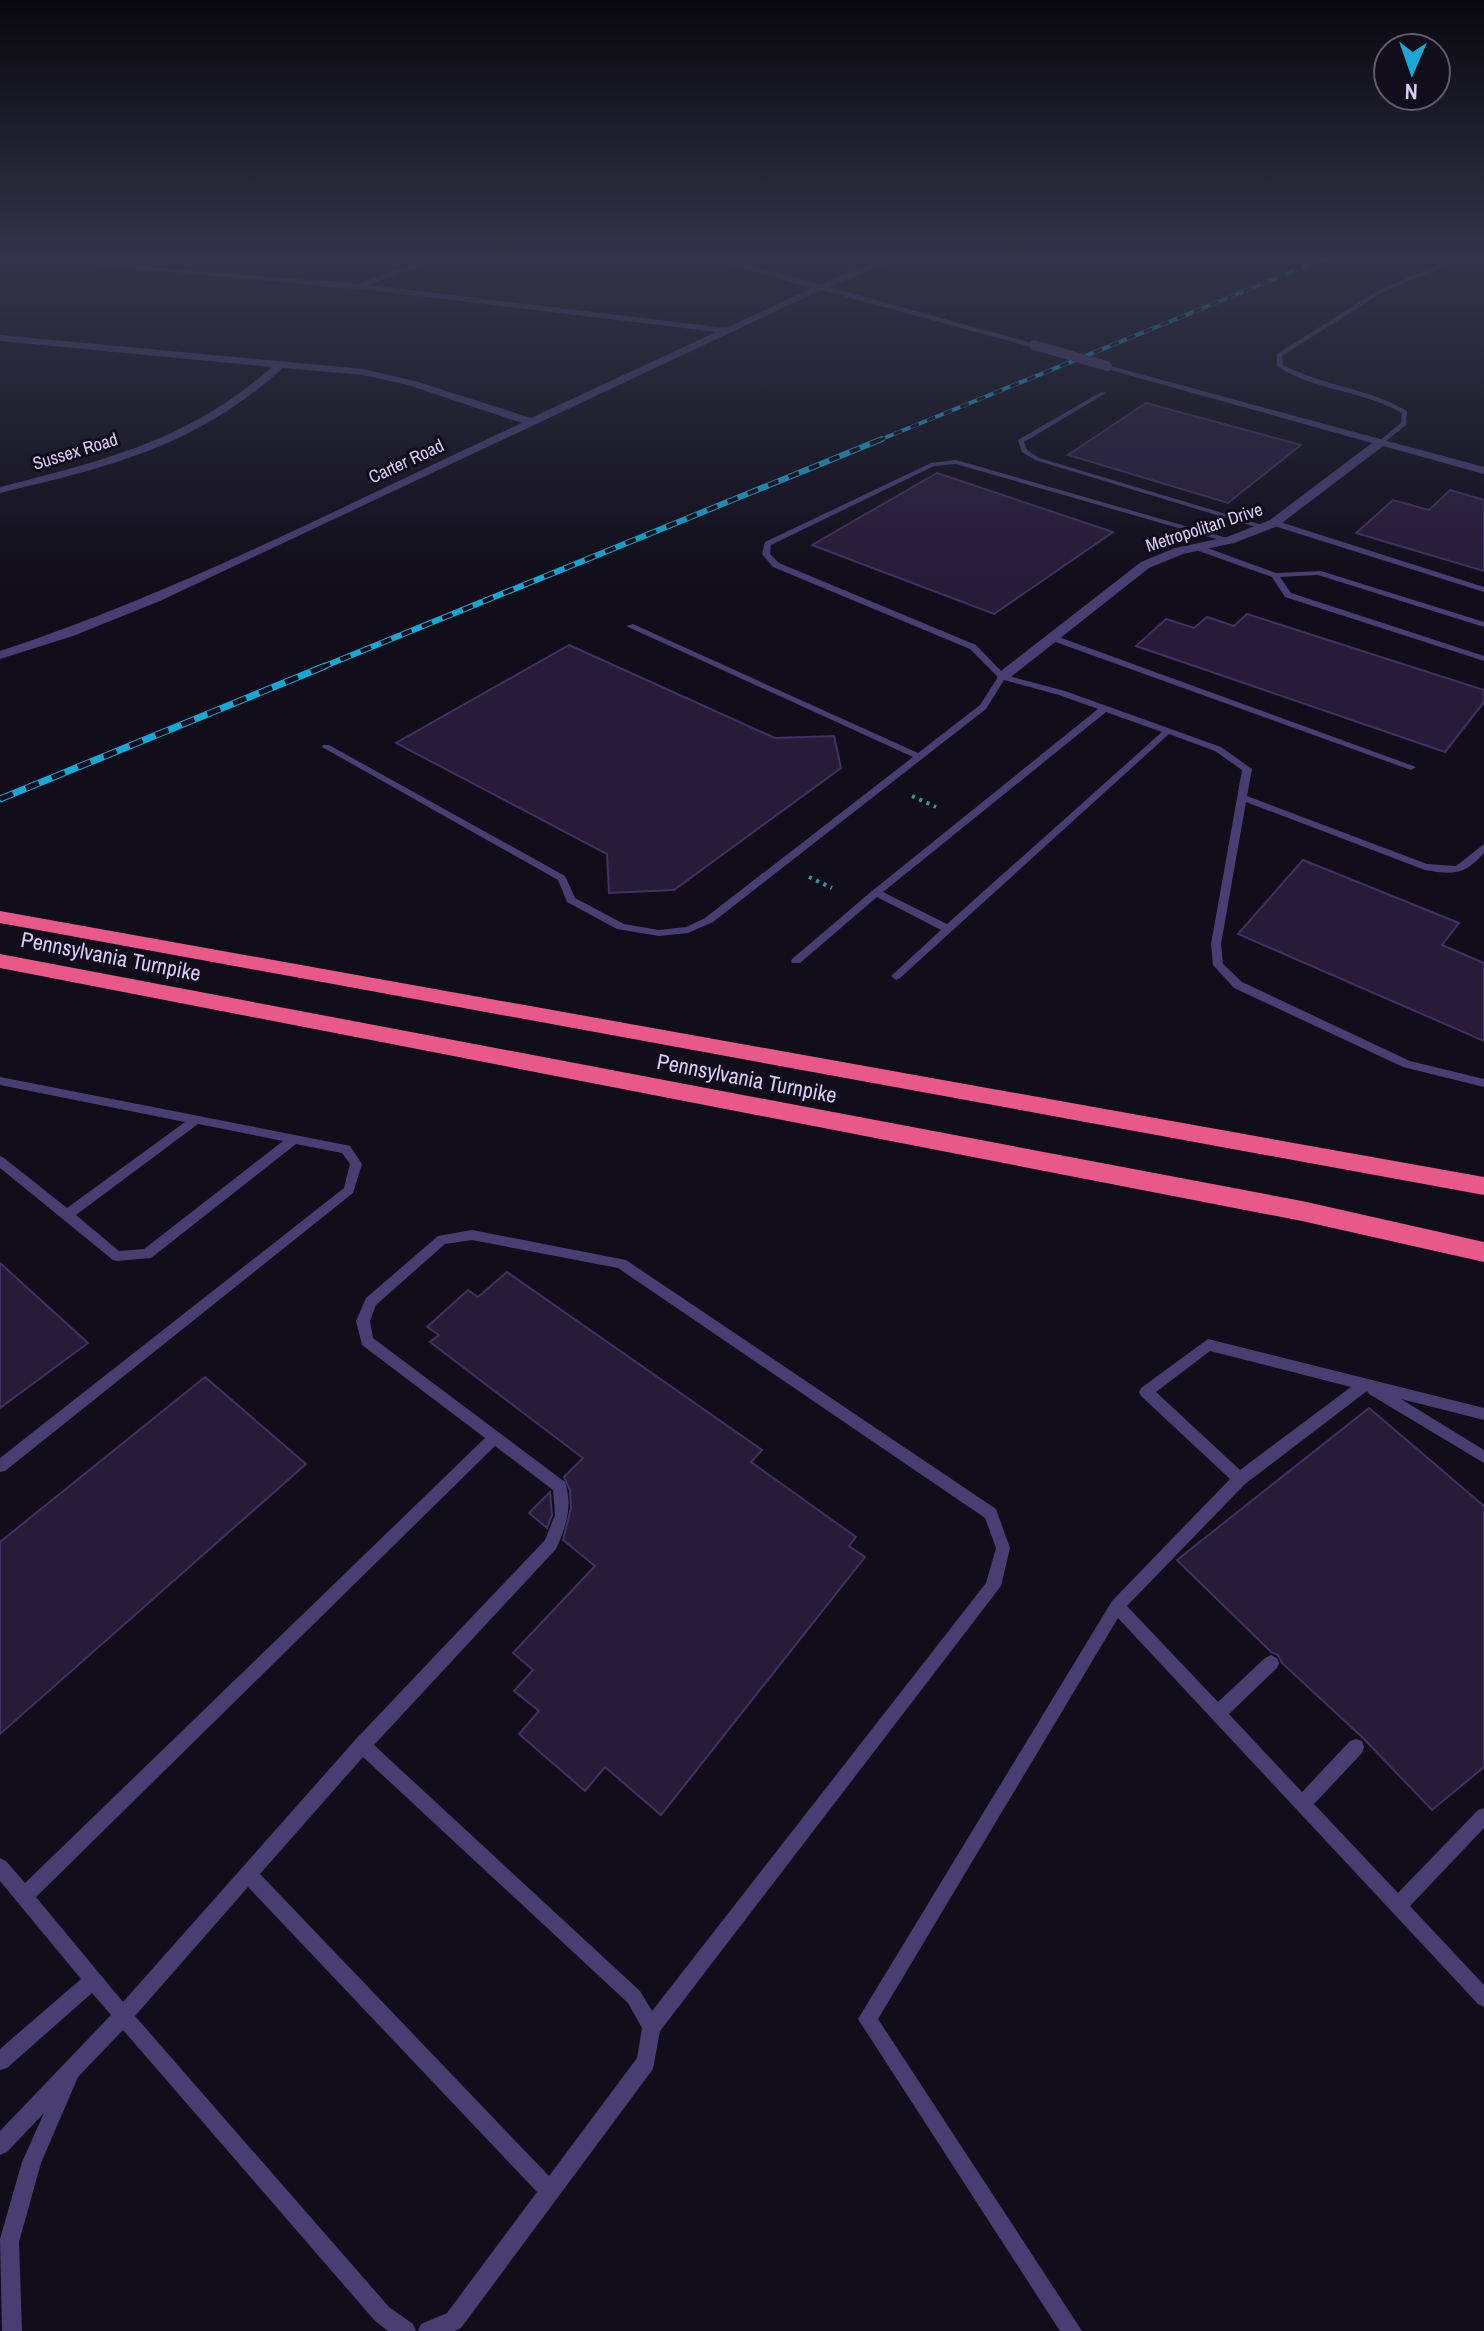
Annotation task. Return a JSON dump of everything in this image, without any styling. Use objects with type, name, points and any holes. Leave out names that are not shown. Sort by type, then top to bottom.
[{"type":"highway","name":"Pennsylvania Turnpike","points":[[0,917],[1484,1186]]},
{"type":"highway","name":"Pennsylvania Turnpike","points":[[0,961],[1302,1211],[1484,1252]]},
{"type":"street","name":"Sussex Road","points":[[0,490],[125,455],[200,424],[235,403],[277,368]]},
{"type":"street","points":[[308,368],[379,375],[531,422]]},
{"type":"street","name":"Carter Road","points":[[0,655],[68,633],[155,598],[648,368]]},
{"type":"street","points":[[1113,368],[1484,471]]},
{"type":"street","name":"Metropolitan Drive","points":[[1002,677],[1145,565],[1269,526],[1380,443]]},
{"type":"lane","points":[[1283,368],[1297,376],[1389,401],[1405,412],[1404,424],[1380,443]]},
{"type":"lane","points":[[1103,393],[1020,441],[1024,451],[1037,459],[1484,590]]},
{"type":"lane","points":[[1230,540],[956,462],[933,464],[768,544],[766,554],[776,565],[973,647],[1002,677],[1105,708],[1218,749],[1247,769],[1216,944],[1218,965],[1238,985],[1407,1064],[1484,1083]]},
{"type":"lane","points":[[1196,547],[1275,575],[1318,573],[1484,625]]},
{"type":"lane","points":[[1275,575],[1288,595],[1484,659]]},
{"type":"lane","points":[[630,626],[919,757]]},
{"type":"lane","points":[[1053,638],[1411,767]]},
{"type":"lane","points":[[326,747],[562,878],[571,900],[621,927],[659,933],[688,930],[709,920],[983,707],[1002,677]]},
{"type":"lane","points":[[796,961],[1105,708]]},
{"type":"lane","points":[[896,976],[1168,731]]},
{"type":"lane","points":[[1242,797],[1425,867],[1451,871],[1467,868],[1484,847]]},
{"type":"lane","points":[[876,893],[948,929]]},
{"type":"lane","points":[[0,1081],[346,1149],[356,1164],[349,1190],[0,1466]]},
{"type":"lane","points":[[67,1215],[196,1120]]},
{"type":"lane","points":[[0,1161],[117,1256],[147,1254],[294,1139]]},
{"type":"lane","points":[[0,2145],[123,2016],[362,1745],[551,1544],[562,1515],[560,1487],[367,1341],[363,1321],[371,1302],[442,1240],[472,1235],[621,1264],[991,1514],[1003,1548],[993,1586],[651,2027],[646,2062],[454,2321],[428,2331]]},
{"type":"lane","points":[[1240,1479],[1146,1392],[1208,1345],[1484,1414]]},
{"type":"lane","points":[[1365,1384],[1484,1457]]},
{"type":"lane","points":[[1072,2331],[867,2019],[1117,1606],[1240,1479],[1365,1384]]},
{"type":"lane","points":[[24,1896],[494,1438]]},
{"type":"lane","points":[[1117,1606],[1484,1998]]},
{"type":"lane","points":[[1217,1714],[1271,1663]]},
{"type":"lane","points":[[362,1745],[634,1997],[651,2027]]},
{"type":"lane","points":[[1302,1804],[1356,1747]]},
{"type":"lane","points":[[1398,1906],[1484,1816]]},
{"type":"lane","points":[[0,1867],[123,2016],[382,2314],[406,2331]]},
{"type":"lane","points":[[248,1874],[550,2191]]},
{"type":"lane","points":[[0,2061],[93,1980]]},
{"type":"lane","points":[[12,2331],[9,2242],[32,2162],[72,2070]]},
{"type":"path","points":[[912,796],[936,807]]},
{"type":"path","points":[[809,877],[832,888]]},
{"type":"building","points":[[1146,403],[1301,445],[1228,503],[1068,455]]},
{"type":"building","points":[[937,473],[1113,532],[994,614],[812,545]]},
{"type":"building","points":[[1450,490],[1484,500],[1484,571],[1356,533],[1393,500],[1429,510]]},
{"type":"building","points":[[1247,614],[1484,690],[1484,702],[1445,752],[1136,646],[1166,619],[1194,628],[1207,617],[1234,626]]},
{"type":"building","points":[[569,645],[775,738],[834,736],[841,768],[674,890],[609,893],[607,854],[396,743]]},
{"type":"building","points":[[1303,860],[1459,923],[1442,945],[1484,963],[1484,1041],[1238,934]]},
{"type":"building","points":[[0,1263],[88,1343],[0,1408]]},
{"type":"building","points":[[507,1272],[762,1450],[751,1462],[856,1537],[849,1546],[865,1557],[661,1815],[605,1767],[585,1791],[519,1734],[539,1711],[514,1691],[533,1670],[513,1653],[595,1566],[563,1540],[571,1508],[570,1490],[564,1477],[583,1458],[430,1342],[439,1335],[427,1327],[468,1290],[478,1297]]},
{"type":"building","points":[[205,1377],[306,1464],[0,1734],[0,1542]]},
{"type":"building","points":[[1369,1408],[1484,1506],[1484,1767],[1432,1810],[1363,1738],[1177,1560]]},
{"type":"building","points":[[550,1492],[552,1515],[547,1528],[529,1513]]},
{"type":"railway","points":[[877,441],[1056,368]]},
{"type":"railway","points":[[320,668],[882,439]]},
{"type":"railway","points":[[0,799],[325,666]]}]
